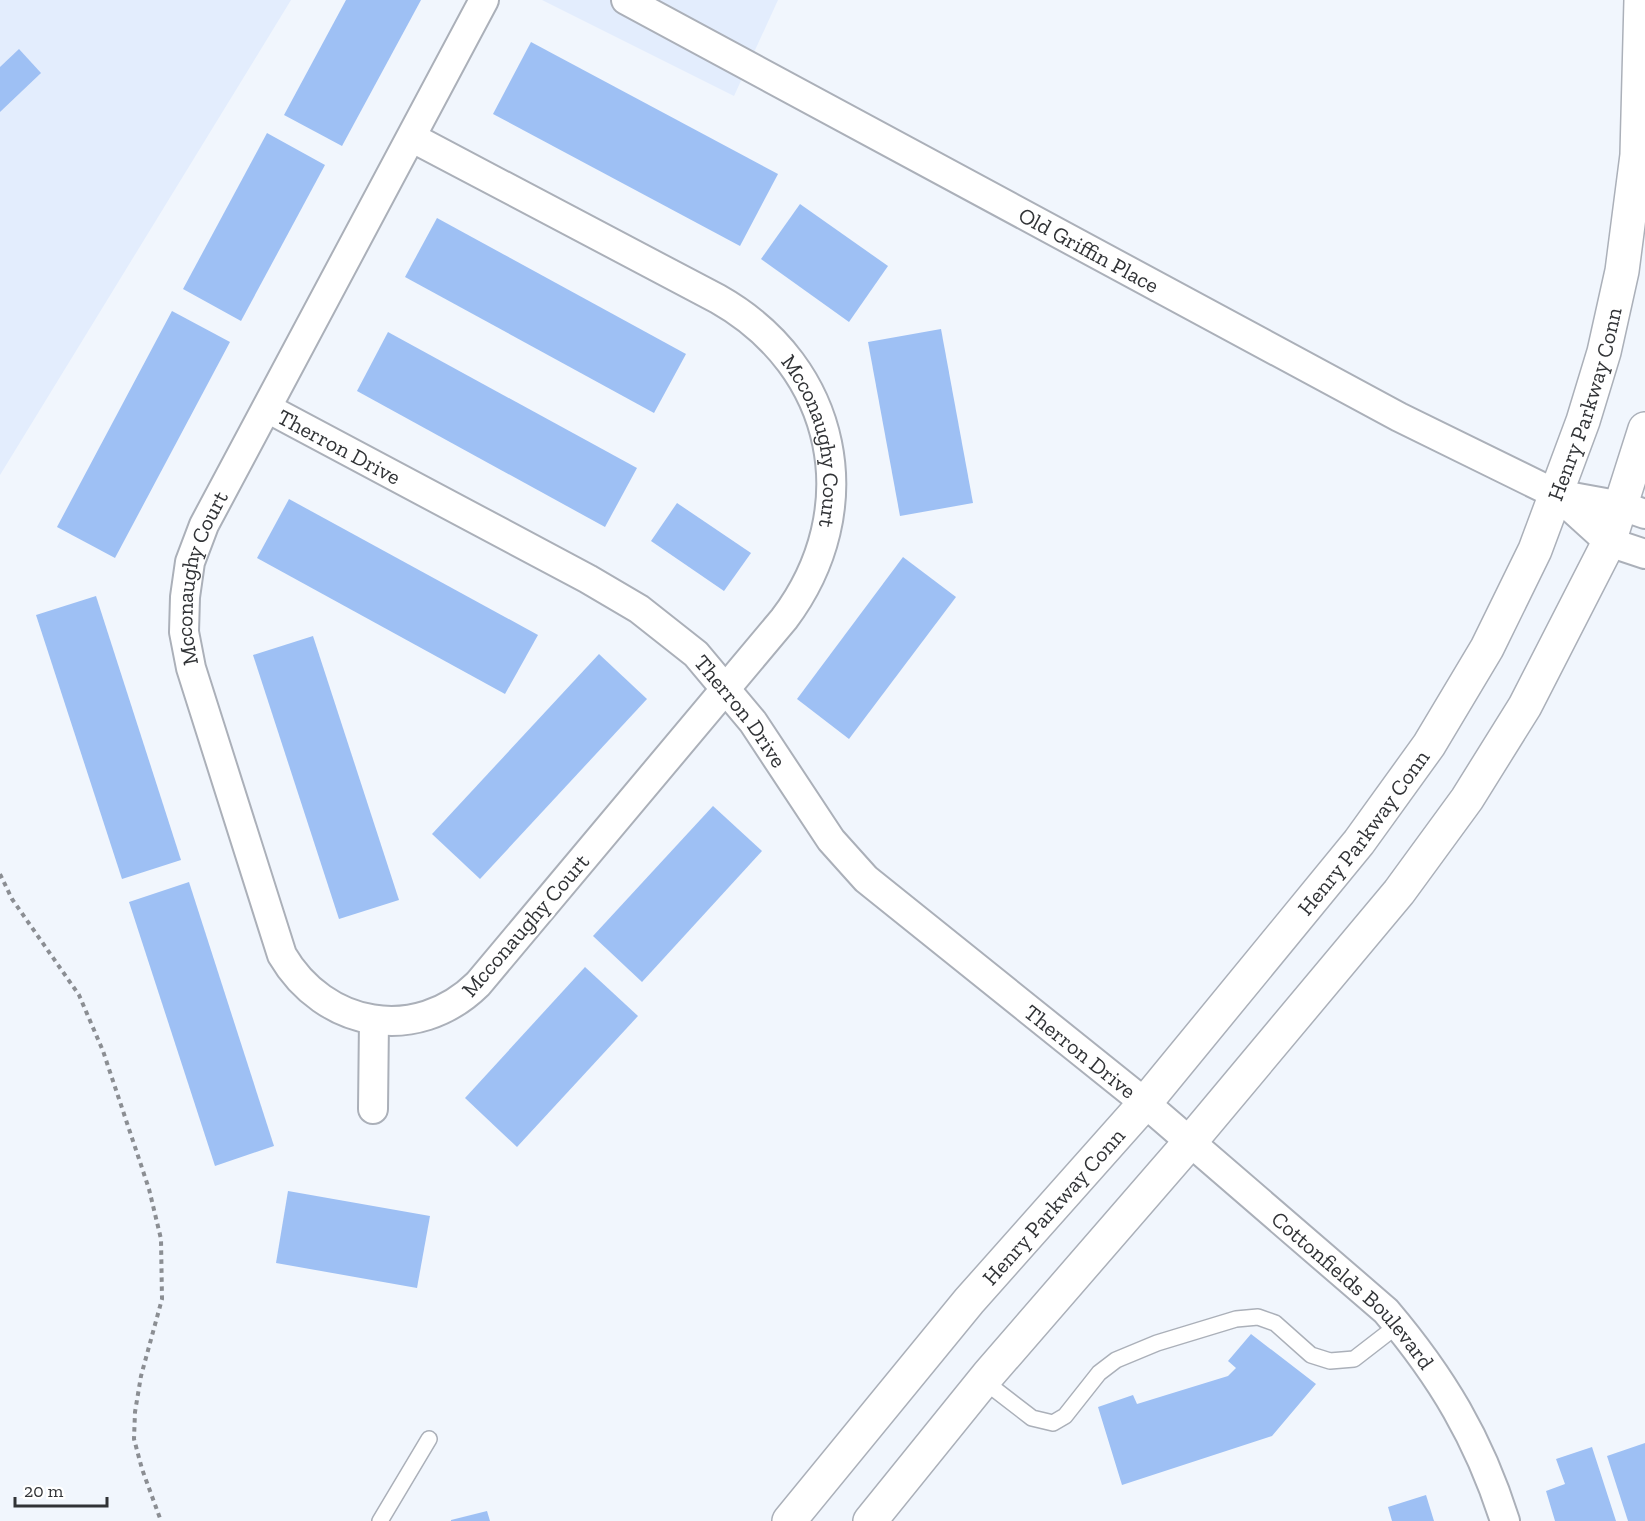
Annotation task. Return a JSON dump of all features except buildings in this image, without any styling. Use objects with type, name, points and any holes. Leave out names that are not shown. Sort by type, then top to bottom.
[{"type":"street","name":"Mcconaughy Court","points":[[411,137],[736,310],[773,340],[805,382],[819,415],[831,466],[831,502],[826,535],[812,573],[795,604],[470,993],[449,1006],[422,1017],[392,1021],[374,1020],[348,1013],[324,1001],[303,984],[282,955],[187,651],[184,609],[193,552],[204,525],[484,0]]},
{"type":"street","name":"Old Griffin Place","points":[[626,0],[1399,417],[1556,494]]},
{"type":"street","name":"Henry Parkway Conn","points":[[789,1521],[969,1301],[1145,1103],[1359,842],[1429,745],[1487,648],[1535,550],[1604,352],[1622,271],[1637,155],[1641,0]]},
{"type":"street","name":"Therron Drive","points":[[267,408],[618,596],[696,654],[769,744],[824,831],[866,879],[1145,1103]]},
{"type":"street","points":[[870,1521],[984,1381],[1190,1142],[1399,892],[1467,799],[1525,706],[1609,542],[1634,510],[1645,429]]},
{"type":"street","points":[[1556,494],[1634,510]]},
{"type":"street","points":[[1556,494],[1609,542],[1645,554]]},
{"type":"street","points":[[373,1109],[374,1020]]},
{"type":"street","name":"Cottonfields Boulevard","points":[[1145,1103],[1386,1311],[1398,1324],[1416,1345],[1454,1402],[1479,1449],[1505,1521]]},
{"type":"lane","points":[[984,1381],[1032,1418],[1053,1423],[1065,1416],[1099,1372],[1116,1360],[1157,1343],[1236,1319],[1258,1317],[1275,1323],[1311,1355],[1330,1361],[1354,1359],[1398,1324]]},
{"type":"lane","points":[[380,1521],[429,1439]]},
{"type":"path","points":[[0,874],[12,898],[79,995],[103,1051],[149,1189],[161,1239],[162,1299],[141,1376],[135,1412],[134,1439],[161,1521]]},
{"type":"shaded area","points":[[0,0],[291,0],[0,475]]},
{"type":"shaded area","points":[[542,0],[778,0],[734,96]]}]
